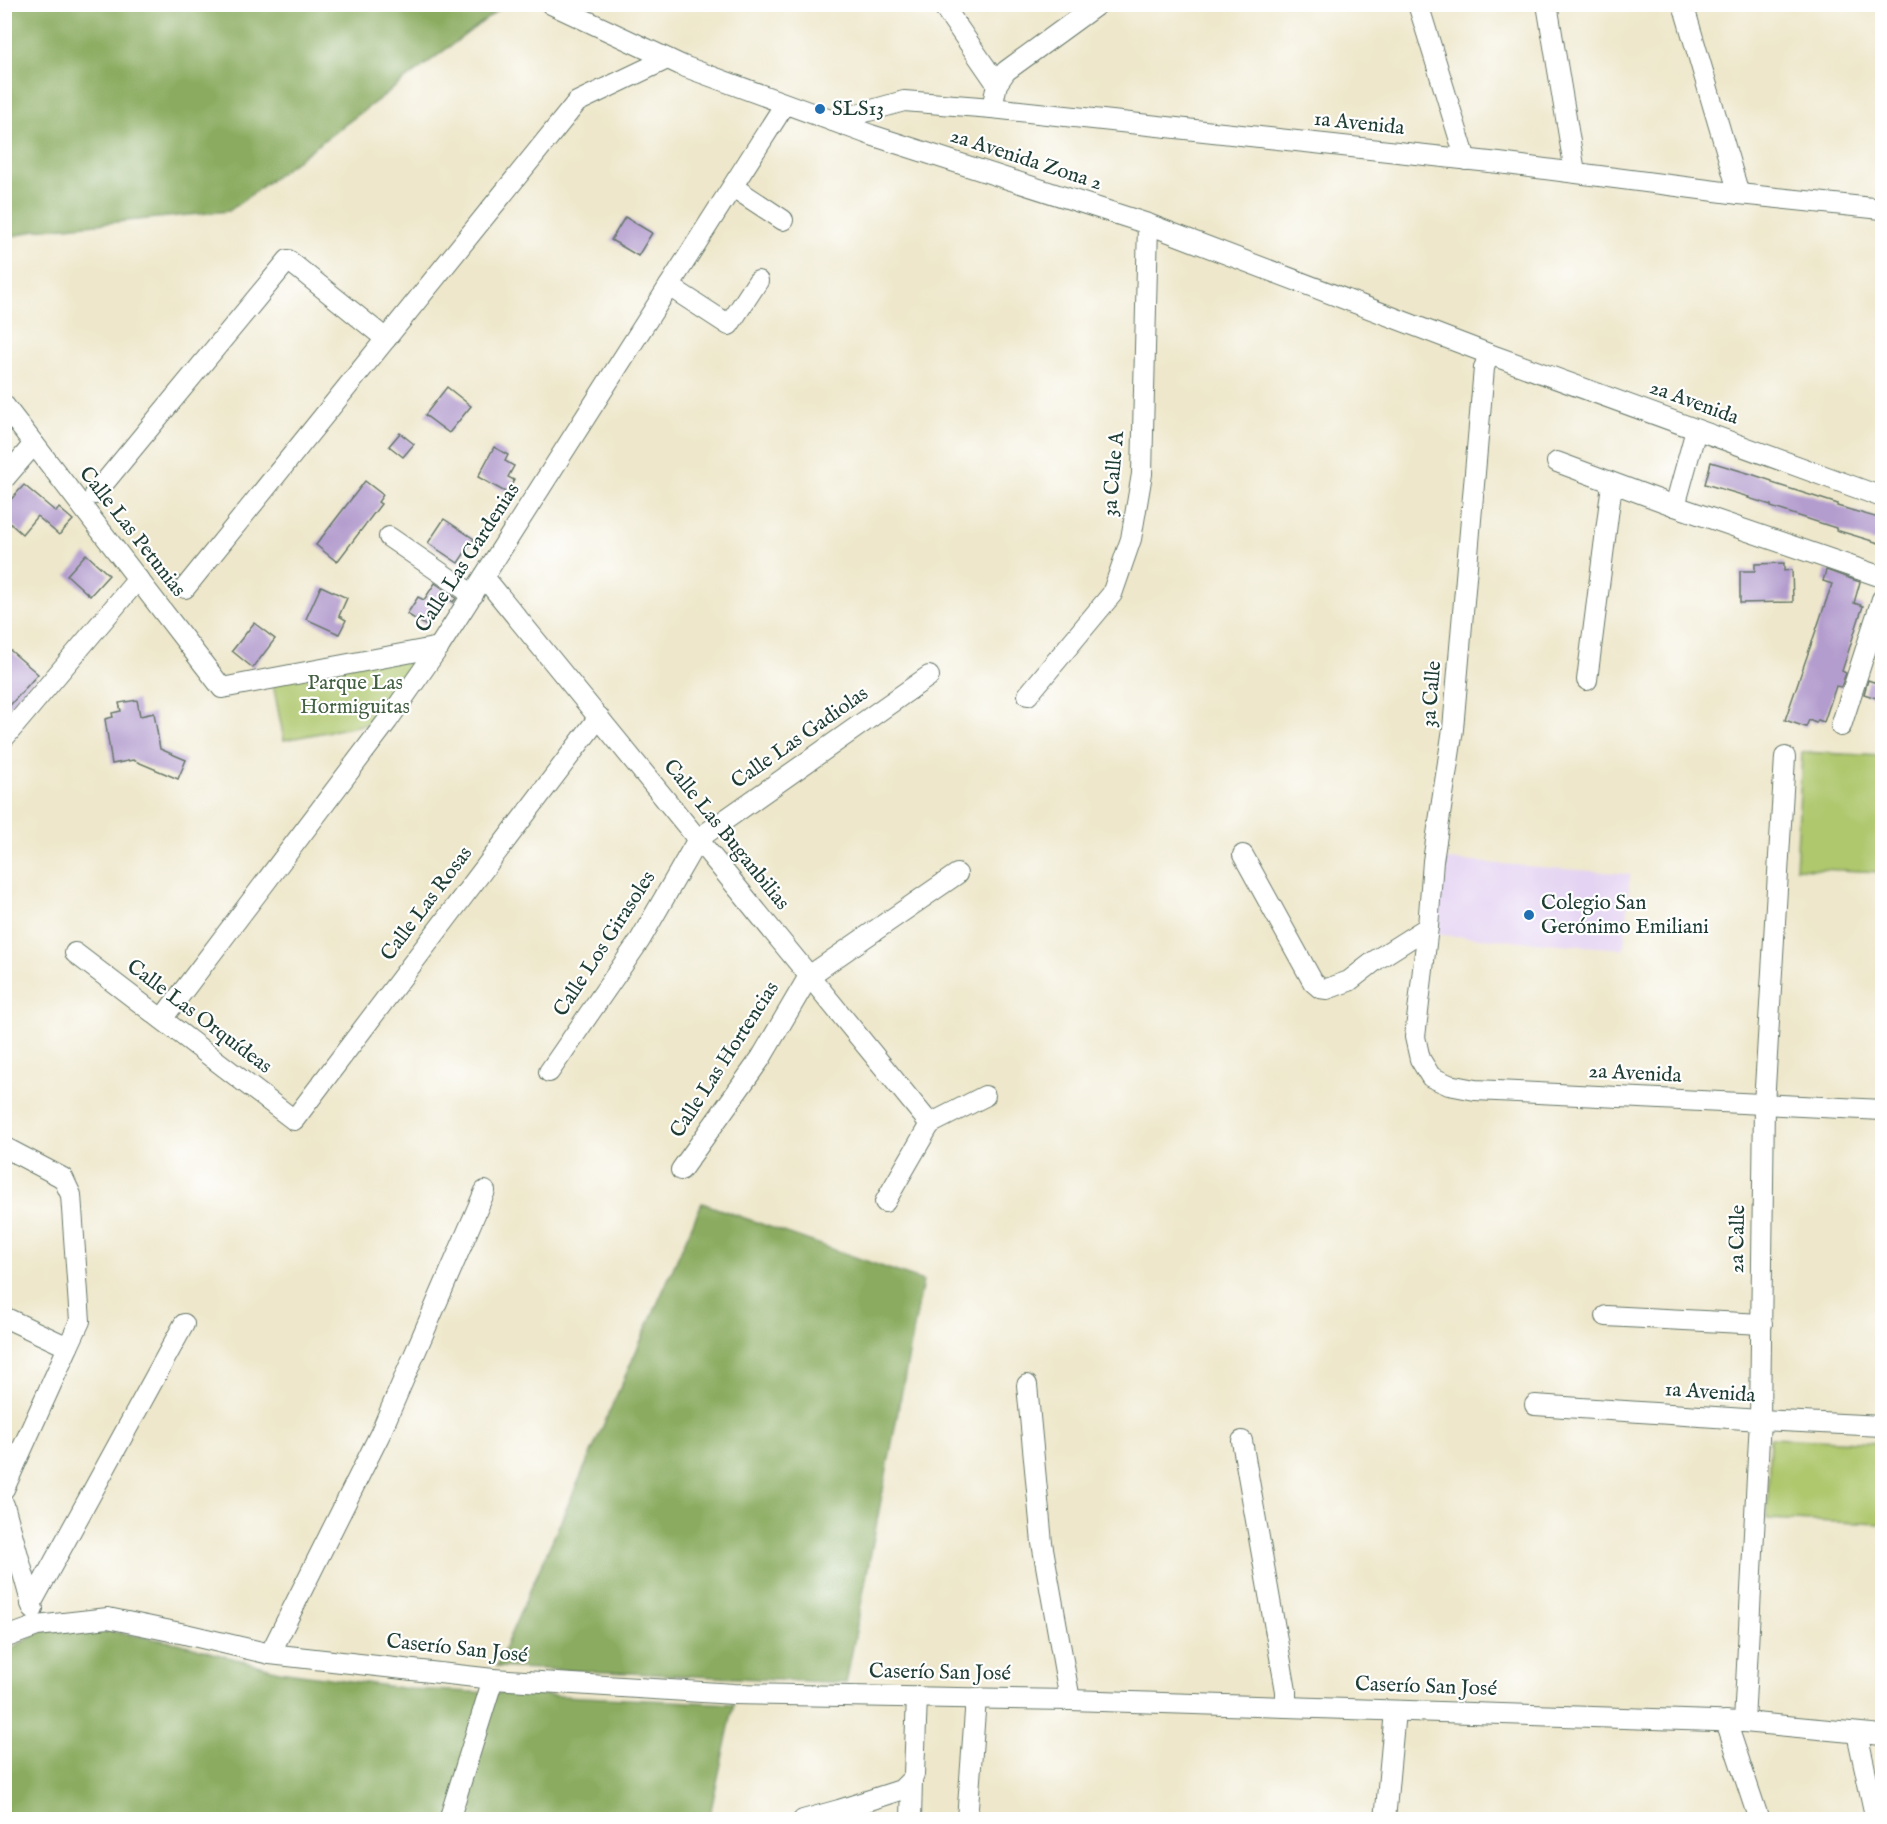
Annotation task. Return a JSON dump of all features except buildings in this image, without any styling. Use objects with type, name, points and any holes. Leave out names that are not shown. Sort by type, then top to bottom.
[{"type":"street","name":"2a Avenida Zona 2","points":[[551,4],[667,59],[786,104],[1148,224],[1489,354]]},
{"type":"street","points":[[589,4],[594,26]]},
{"type":"street","points":[[942,4],[997,84]]},
{"type":"street","points":[[992,108],[997,84],[1006,71],[1098,4]]},
{"type":"street","points":[[1418,4],[1466,160]]},
{"type":"street","points":[[1547,4],[1575,172]]},
{"type":"street","points":[[1683,4],[1739,194]]},
{"type":"street","points":[[184,588],[577,102],[667,59]]},
{"type":"street","name":"1a Avenida","points":[[832,121],[904,101],[992,108],[1575,172],[1739,194],[1882,209]]},
{"type":"street","name":"Calle Las Gardenias","points":[[162,1019],[388,720],[440,647],[786,104]]},
{"type":"street","points":[[733,187],[783,220]]},
{"type":"street","name":"3a Calle A","points":[[1029,695],[1112,594],[1131,539],[1142,474],[1148,224]]},
{"type":"street","points":[[95,494],[288,260],[386,339]]},
{"type":"street","points":[[669,286],[729,325],[758,280]]},
{"type":"street","name":"2a Avenida","points":[[1489,354],[1882,497]]},
{"type":"street","name":"3a Calle","points":[[1416,1037],[1433,861],[1454,729],[1484,368],[1489,354]]},
{"type":"street","name":"Calle Las Petunias","points":[[4,405],[222,688],[440,647]]},
{"type":"street","points":[[1676,506],[1696,430]]},
{"type":"street","points":[[4,479],[34,444]]},
{"type":"street","points":[[1557,462],[1612,484],[1882,577]]},
{"type":"street","points":[[1587,680],[1612,484]]},
{"type":"street","points":[[389,537],[473,595]]},
{"type":"street","name":"Calle Las Buganbilias","points":[[484,577],[930,1124]]},
{"type":"street","points":[[5,736],[138,579]]},
{"type":"street","points":[[1841,726],[1882,599]]},
{"type":"street","name":"Calle Las Gadiolas","points":[[698,839],[929,676]]},
{"type":"street","name":"Calle Las Rosas","points":[[294,1120],[598,717]]},
{"type":"street","name":"2a Calle","points":[[1735,1722],[1760,1420],[1764,1104],[1785,757]]},
{"type":"street","name":"Calle Los Girasoles","points":[[549,1072],[640,940],[698,839]]},
{"type":"street","points":[[1243,855],[1313,982],[1320,988],[1328,989],[1349,981],[1376,960],[1428,927]]},
{"type":"street","points":[[809,976],[957,874]]},
{"type":"street","name":"Calle Las Orquídeas","points":[[75,953],[294,1120]]},
{"type":"street","name":"Calle Las Hortencias","points":[[681,1170],[761,1058],[809,976]]},
{"type":"street","name":"2a Avenida","points":[[1416,1037],[1420,1059],[1431,1077],[1449,1085],[1475,1090],[1882,1110]]},
{"type":"street","points":[[885,1202],[930,1124],[985,1096]]},
{"type":"street","points":[[4,1148],[63,1178],[71,1195],[80,1321],[4,1489]]},
{"type":"street","points":[[270,1654],[380,1434],[485,1191]]},
{"type":"street","points":[[1606,1316],[1762,1324]]},
{"type":"street","points":[[4,1317],[68,1347]]},
{"type":"street","points":[[31,1604],[184,1324]]},
{"type":"street","points":[[1027,1385],[1042,1543],[1070,1700]]},
{"type":"street","name":"1a Avenida","points":[[1534,1405],[1882,1426]]},
{"type":"street","points":[[1242,1441],[1286,1691],[1286,1707]]},
{"type":"street","points":[[4,1505],[37,1626]]},
{"type":"street","name":"Caserío San José","points":[[4,1638],[37,1626],[108,1618],[270,1654],[493,1678],[734,1694],[1070,1700],[1735,1722],[1882,1736]]},
{"type":"street","points":[[449,1820],[493,1678]]},
{"type":"street","points":[[911,1820],[917,1697]]},
{"type":"street","points":[[967,1820],[976,1698]]},
{"type":"street","points":[[1384,1820],[1395,1711]]},
{"type":"street","points":[[1735,1722],[1759,1820]]},
{"type":"street","points":[[1857,1732],[1876,1820]]},
{"type":"street","points":[[803,1820],[901,1790],[912,1779]]},
{"type":"shaded area","name":"Colegio San Gerónimo Emiliani","points":[[1435,859],[1630,874],[1624,949],[1429,934]]},
{"type":"green space","points":[[5,4],[505,5],[229,211],[35,230],[5,239]]},
{"type":"green space","name":"Parque Las Hormiguitas","points":[[439,647],[388,720],[284,740],[272,679]]},
{"type":"green space","points":[[1802,752],[1882,756],[1882,872],[1796,868]]},
{"type":"green space","points":[[702,1203],[923,1281],[846,1683],[496,1667]]},
{"type":"green space","points":[[1770,1438],[1882,1443],[1882,1524],[1767,1519]]},
{"type":"green space","points":[[45,1630],[103,1630],[178,1643],[279,1671],[409,1689],[734,1704],[709,1819],[5,1820],[5,1651]]},
{"type":"place","name":"SLS13","points":[[820,109]]},
{"type":"place","name":"Colegio San Gerónimo Emiliani","points":[[1529,915]]}]
